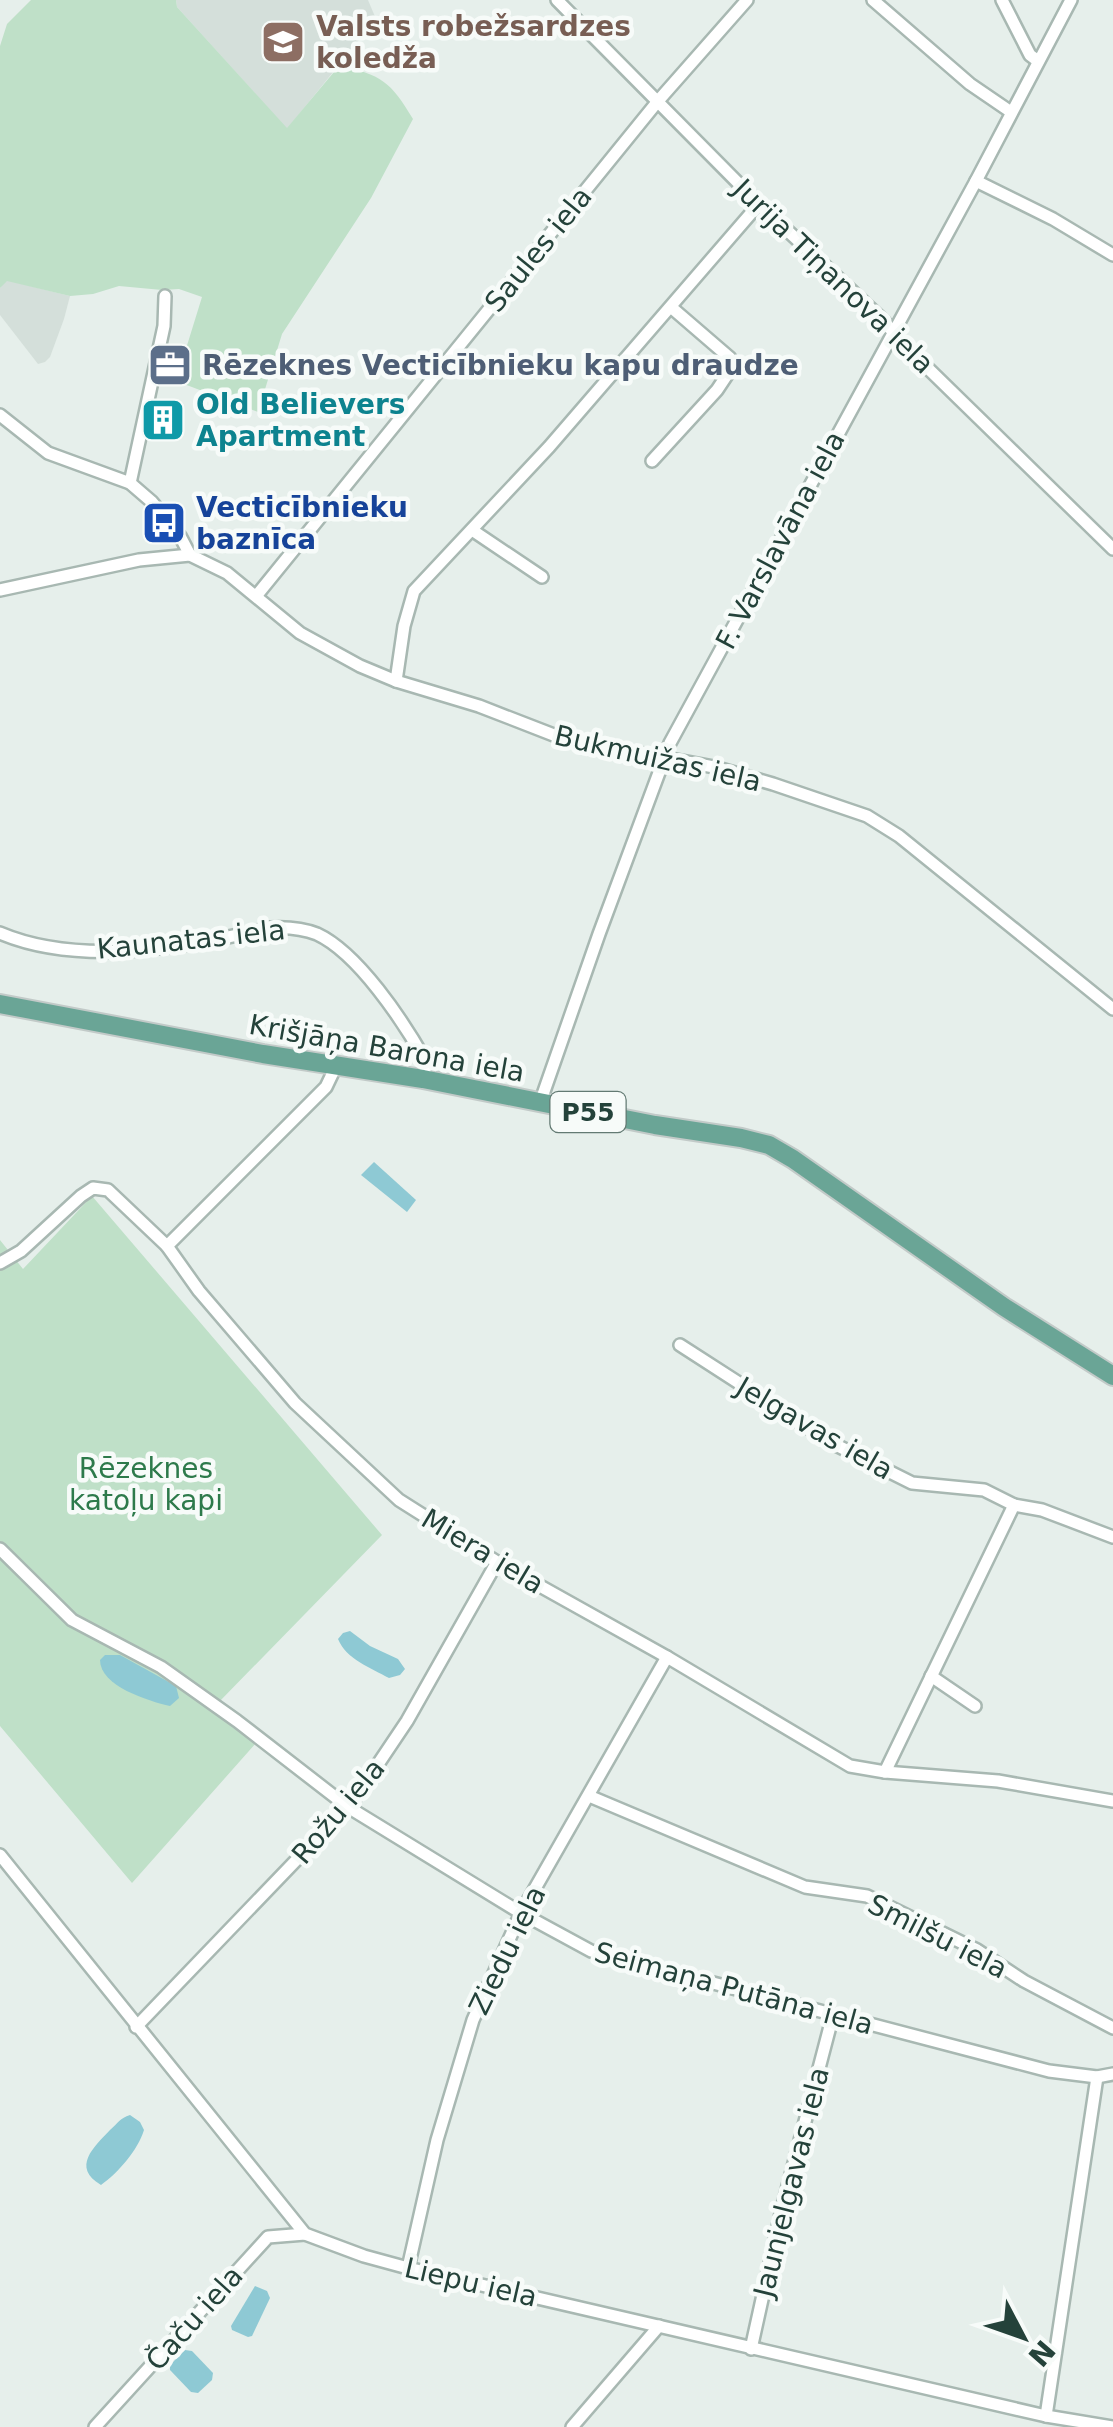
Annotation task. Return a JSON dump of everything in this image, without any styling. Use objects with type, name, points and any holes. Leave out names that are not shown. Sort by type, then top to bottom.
[{"type":"main road","name":"Krišjāņa Barona iela","points":[[0,1004],[741,1138],[778,1149],[1004,1307],[1109,1369]]},
{"type":"street","name":"Jurija Tiņanova iela","points":[[557,0],[759,204],[883,320],[1113,549]]},
{"type":"street","name":"Saules iela","points":[[256,595],[658,102],[747,0]]},
{"type":"street","points":[[873,0],[970,84],[1011,112]]},
{"type":"street","points":[[1002,0],[1030,55],[1038,61]]},
{"type":"street","name":"F. Varslavāna iela","points":[[540,1104],[664,758],[1071,0]]},
{"type":"street","points":[[976,181],[1113,254]]},
{"type":"street","points":[[396,681],[414,591],[550,448],[759,204]]},
{"type":"street","points":[[130,482],[164,326],[165,296]]},
{"type":"street","points":[[652,462],[731,369],[730,358],[672,308]]},
{"type":"street","points":[[0,416],[48,452],[130,482],[180,536],[190,556],[139,560],[0,590]]},
{"type":"street","points":[[472,530],[542,577]]},
{"type":"street","name":"Bukmuižas iela","points":[[190,556],[227,573],[300,633],[396,681],[478,706],[564,739],[714,768],[867,816],[898,836],[1113,1008]]},
{"type":"street","name":"Kaunatas iela","points":[[0,933],[22,942],[103,952],[191,944],[270,928],[308,931],[343,952],[383,996],[425,1060],[423,1079]]},
{"type":"street","points":[[167,1246],[326,1088],[336,1066]]},
{"type":"street","name":"Miera iela","points":[[0,1262],[21,1251],[81,1196],[93,1188],[108,1190],[167,1246],[199,1290],[296,1403],[399,1500],[497,1562],[850,1766],[998,1781],[1113,1800]]},
{"type":"street","name":"Jelgavas iela","points":[[680,1346],[832,1443],[912,1483],[984,1490],[1014,1505],[1042,1510],[1113,1537]]},
{"type":"street","points":[[884,1772],[1014,1505]]},
{"type":"street","name":"Seimaņa Putāna iela","points":[[0,1549],[72,1620],[161,1666],[348,1807],[590,1951],[1048,2071],[1097,2078],[1113,2074]]},
{"type":"street","name":"Rožu iela","points":[[136,2027],[348,1807],[406,1721],[497,1562]]},
{"type":"street","name":"Ziedu iela","points":[[408,2268],[437,2140],[473,2020],[521,1913],[667,1657]]},
{"type":"street","points":[[931,1676],[975,1706]]},
{"type":"street","name":"Smilšu iela","points":[[589,1796],[805,1886],[867,1896],[978,1950],[1024,1981],[1113,2028]]},
{"type":"street","points":[[0,1856],[305,2234]]},
{"type":"street","name":"Jaunjelgavas iela","points":[[751,2349],[782,2208],[833,2016]]},
{"type":"street","points":[[1046,2416],[1097,2078]]},
{"type":"street","name":"Liepu iela","points":[[305,2234],[408,2268],[1046,2416],[1113,2427]]},
{"type":"street","name":"Čaču iela","points":[[95,2427],[268,2237],[305,2234]]},
{"type":"street","points":[[572,2427],[658,2326]]},
{"type":"shaded area","name":"Valsts robežsardzes koledža","points":[[176,0],[368,0],[376,19],[287,129],[177,7]]},
{"type":"shaded area","points":[[6,280],[70,296],[45,362],[38,364],[0,315],[0,288]]},
{"type":"green space","points":[[31,0],[176,0],[177,7],[287,128],[339,66],[365,72],[384,82],[413,119],[371,198],[282,334],[258,412],[176,381],[202,297],[179,289],[119,286],[70,296],[7,281],[0,288],[0,46],[7,24]]},
{"type":"green space","name":"Rēzeknes katoļu kapi","points":[[92,1196],[382,1535],[219,1702],[94,1631],[0,1541],[0,1240],[23,1269]]},
{"type":"green space","points":[[0,1554],[72,1627],[163,1676],[256,1743],[132,1883],[0,1726]]},
{"type":"water","points":[[374,1162],[416,1200],[407,1212],[361,1175]]},
{"type":"water","points":[[350,1631],[398,1659],[405,1669],[389,1678],[360,1662],[338,1639]]},
{"type":"water","points":[[105,1655],[120,1655],[176,1686],[179,1698],[170,1706],[116,1685],[102,1669],[100,1660]]},
{"type":"water","points":[[130,2115],[144,2130],[141,2138],[127,2160],[101,2185],[88,2171],[88,2157],[121,2119]]},
{"type":"water","points":[[255,2286],[267,2291],[270,2298],[248,2337],[231,2326]]},
{"type":"water","points":[[185,2350],[192,2351],[213,2373],[212,2380],[198,2393],[191,2392],[170,2370]]},
{"type":"place","name":"Valsts robežsardzes koledža","points":[[283,42]]},
{"type":"place","name":"Rēzeknes Vecticībnieku kapu draudze","points":[[170,365]]},
{"type":"place","name":"Old Believers Apartment","points":[[163,420]]},
{"type":"place","name":"Vecticībnieku baznīca","points":[[164,523]]}]
